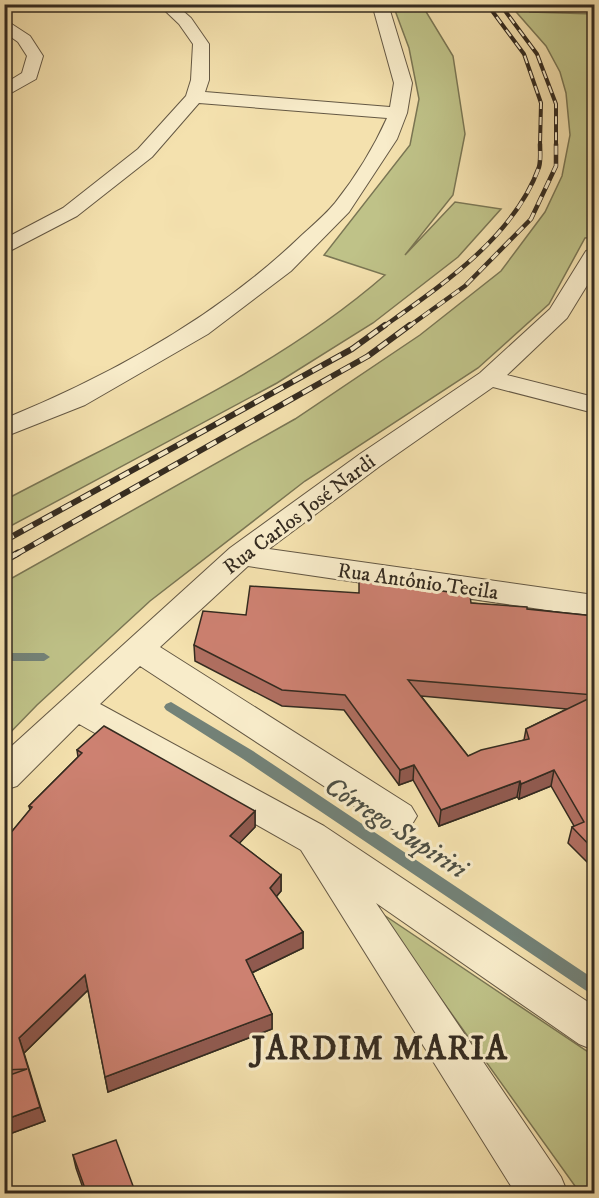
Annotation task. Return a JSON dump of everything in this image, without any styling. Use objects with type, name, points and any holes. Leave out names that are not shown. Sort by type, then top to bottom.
[{"type":"street","points":[[4,429],[76,399],[200,329],[283,266],[342,208],[387,139],[398,113],[403,82],[380,4]]},
{"type":"street","points":[[4,248],[70,212],[145,153],[194,97],[200,80],[201,44],[175,6]]},
{"type":"street","points":[[4,24],[24,39],[35,56],[30,75],[4,92]]},
{"type":"street","points":[[194,97],[398,113]]},
{"type":"street","name":"Rua Carlos José Nardi","points":[[4,776],[76,706],[140,650],[190,600],[241,555],[370,460],[489,378],[559,313],[594,256]]},
{"type":"street","points":[[489,378],[594,405]]},
{"type":"street","name":"Rua Antônio Tecila","points":[[241,555],[594,606]]},
{"type":"street","points":[[140,650],[398,816]]},
{"type":"street","points":[[76,706],[311,837],[594,1030]]},
{"type":"street","points":[[311,837],[544,1194]]},
{"type":"green space","points":[[393,5],[422,5],[453,56],[465,134],[453,195],[405,255],[455,202],[501,209],[458,257],[373,323],[277,383],[5,529],[5,500],[202,398],[250,370],[297,341],[385,275],[324,255],[410,145],[419,99],[409,48]]},
{"type":"green space","points":[[510,5],[522,5],[530,12],[594,14],[594,237],[585,238],[549,304],[478,368],[305,481],[150,601],[37,705],[5,738],[5,582],[295,419],[420,335],[501,271],[545,212],[562,176],[570,135],[566,93],[560,72],[546,46]]},
{"type":"green space","points":[[378,911],[594,1056],[594,1193],[580,1193]]},
{"type":"building","points":[[359,579],[470,595],[471,603],[527,607],[527,609],[594,616],[594,695],[408,680],[468,756],[481,750],[529,739],[526,729],[594,696],[594,850],[572,827],[584,822],[554,770],[521,784],[520,781],[441,810],[414,765],[400,770],[345,695],[282,690],[194,645],[203,611],[246,615],[250,586],[359,593]]},
{"type":"building","points":[[104,726],[255,811],[230,836],[281,875],[270,888],[303,932],[246,960],[272,1014],[105,1077],[85,975],[19,1038],[40,1107],[4,1120],[4,1077],[27,1069],[4,1070],[4,841],[32,807],[29,806],[82,753],[77,750]]},
{"type":"building","points":[[116,1140],[136,1194],[87,1194],[73,1155]]},
{"type":"waterway","name":"Córrego Supiriri","points":[[4,657],[44,657]]},
{"type":"waterway","name":"Córrego Supiriri","points":[[171,707],[248,755],[594,987]]},
{"type":"railway","points":[[487,4],[524,54],[541,103],[540,145]]},
{"type":"railway","points":[[408,327],[465,286],[531,219],[556,166],[556,104],[537,54],[500,4]]},
{"type":"railway","points":[[383,327],[452,276],[494,237],[528,192],[539,167],[540,145]]},
{"type":"railway","points":[[4,541],[352,349],[385,325]]},
{"type":"railway","points":[[15,555],[368,356],[410,325]]},
{"type":"railway","points":[[4,561],[18,553]]},
{"type":"district","name":"JARDIM MARIA","points":[[380,1047]]}]
